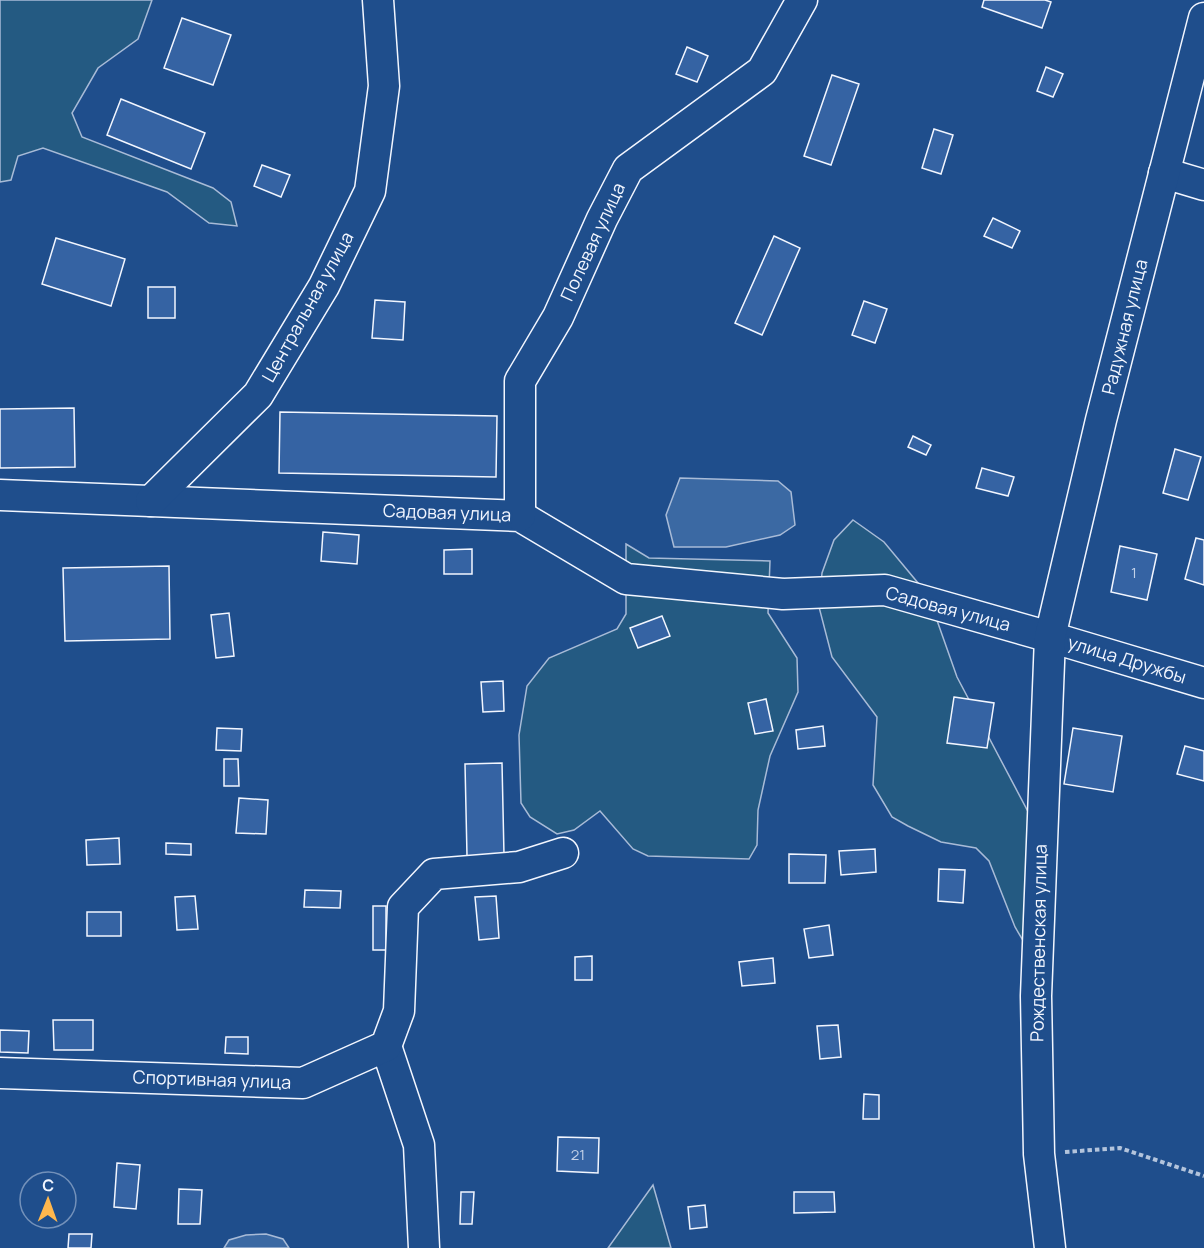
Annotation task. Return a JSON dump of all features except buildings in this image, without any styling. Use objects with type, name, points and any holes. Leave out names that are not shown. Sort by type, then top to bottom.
[{"type":"street","name":"Центральная улица","points":[[151,501],[258,395],[324,286],[370,191],[384,86],[378,0]]},
{"type":"street","name":"Полевая улица","points":[[520,516],[520,381],[558,317],[602,219],[628,169],[762,71],[802,0]]},
{"type":"street","name":"Радужная улица","points":[[1050,636],[1101,420],[1204,18]]},
{"type":"street","points":[[1164,172],[1204,185]]},
{"type":"street","name":"Садовая улица","points":[[0,495],[520,516],[626,579],[783,594],[885,590],[1050,636]]},
{"type":"street","name":"улица Дружбы","points":[[1050,636],[1204,683]]},
{"type":"street","name":"Рождественская улица","points":[[1050,636],[1036,996],[1039,1154],[1050,1248]]},
{"type":"street","points":[[424,1248],[419,1145],[386,1046],[399,1011],[403,908],[434,874],[519,867],[563,853]]},
{"type":"street","name":"Спортивная улица","points":[[0,1073],[303,1083],[386,1046]]},
{"type":"path","points":[[1039,1154],[1120,1148],[1204,1176]]},
{"type":"shaded area","points":[[0,0],[152,0],[138,39],[98,68],[72,113],[82,137],[213,188],[231,202],[237,226],[209,223],[167,192],[43,148],[18,156],[11,180],[0,182]]},
{"type":"shaded area","points":[[680,478],[778,481],[791,492],[795,525],[780,535],[726,547],[674,547],[666,515]]},
{"type":"shaded area","points":[[853,520],[884,542],[928,595],[957,677],[1054,861],[1034,959],[1015,927],[989,861],[976,848],[941,842],[892,817],[873,785],[877,717],[832,657],[819,607],[822,573],[834,540]]},
{"type":"shaded area","points":[[626,544],[649,558],[770,561],[768,613],[797,658],[798,692],[770,756],[758,810],[757,845],[749,859],[648,856],[633,849],[600,811],[574,830],[557,834],[530,817],[521,803],[519,735],[527,686],[549,658],[617,629],[626,614]]},
{"type":"shaded area","points":[[653,1185],[671,1248],[608,1248]]},
{"type":"shaded area","points":[[266,1234],[283,1239],[289,1248],[224,1248],[229,1240],[246,1235]]}]
